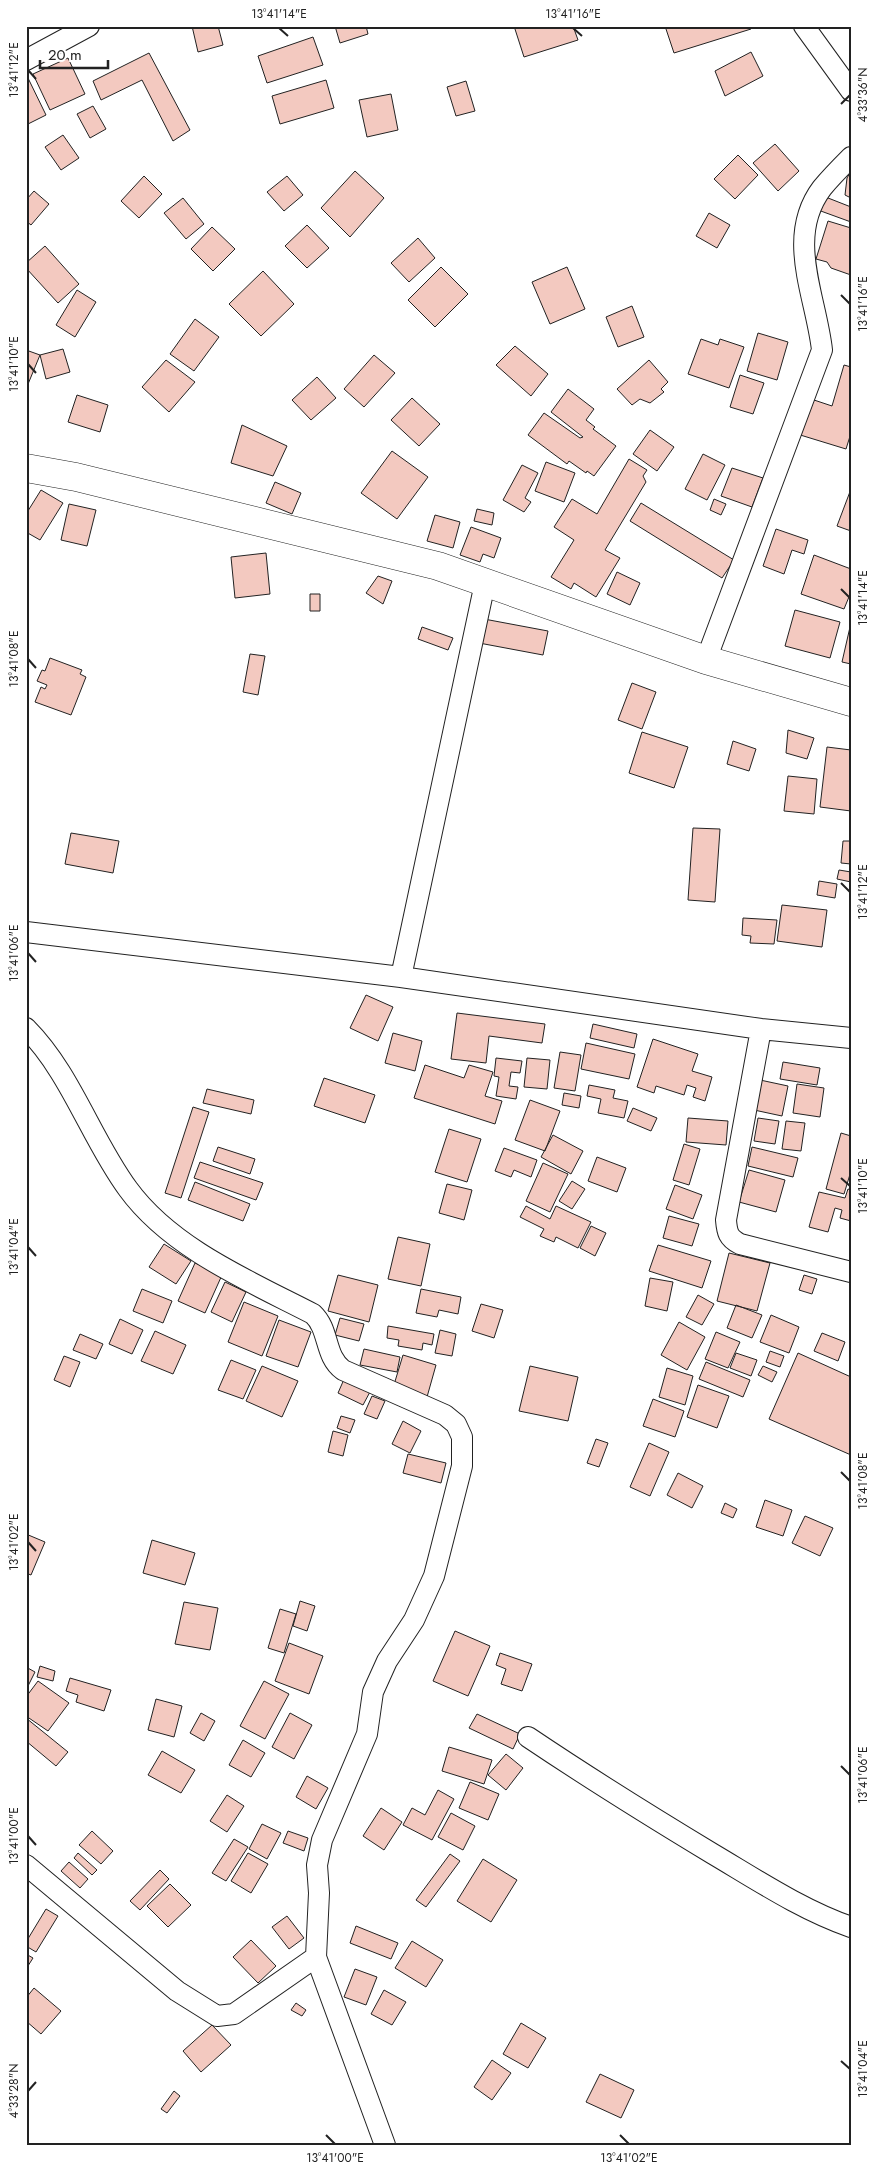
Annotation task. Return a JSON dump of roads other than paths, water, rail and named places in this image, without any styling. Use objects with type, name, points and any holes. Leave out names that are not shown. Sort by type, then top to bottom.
[{"type":"street","points":[[26,60],[89,26]]},
{"type":"street","points":[[804,26],[851,90]]},
{"type":"street","points":[[706,660],[822,350],[819,326],[803,259],[806,222],[821,190],[851,156]]},
{"type":"street","points":[[26,468],[76,477],[215,510],[438,566],[706,660],[851,702]]},
{"type":"street","points":[[402,977],[485,583]]},
{"type":"street","points":[[26,932],[402,977],[761,1029],[851,1038]]},
{"type":"street","points":[[26,1028],[37,1039],[80,1105],[128,1190],[167,1231],[189,1247],[236,1275],[312,1314],[320,1321],[335,1364],[343,1370],[445,1415],[456,1424],[462,1437],[462,1466],[458,1488],[434,1576],[414,1620],[387,1662],[374,1692],[367,1734],[322,1840],[317,1865],[319,1893],[316,1957],[385,2145]]},
{"type":"street","points":[[761,1029],[726,1220],[726,1232],[732,1240],[740,1244],[851,1272]]},
{"type":"street","points":[[528,1737],[607,1790],[773,1890],[835,1922],[851,1927]]},
{"type":"street","points":[[26,1865],[177,1991],[217,2016],[234,2014],[316,1957]]}]
